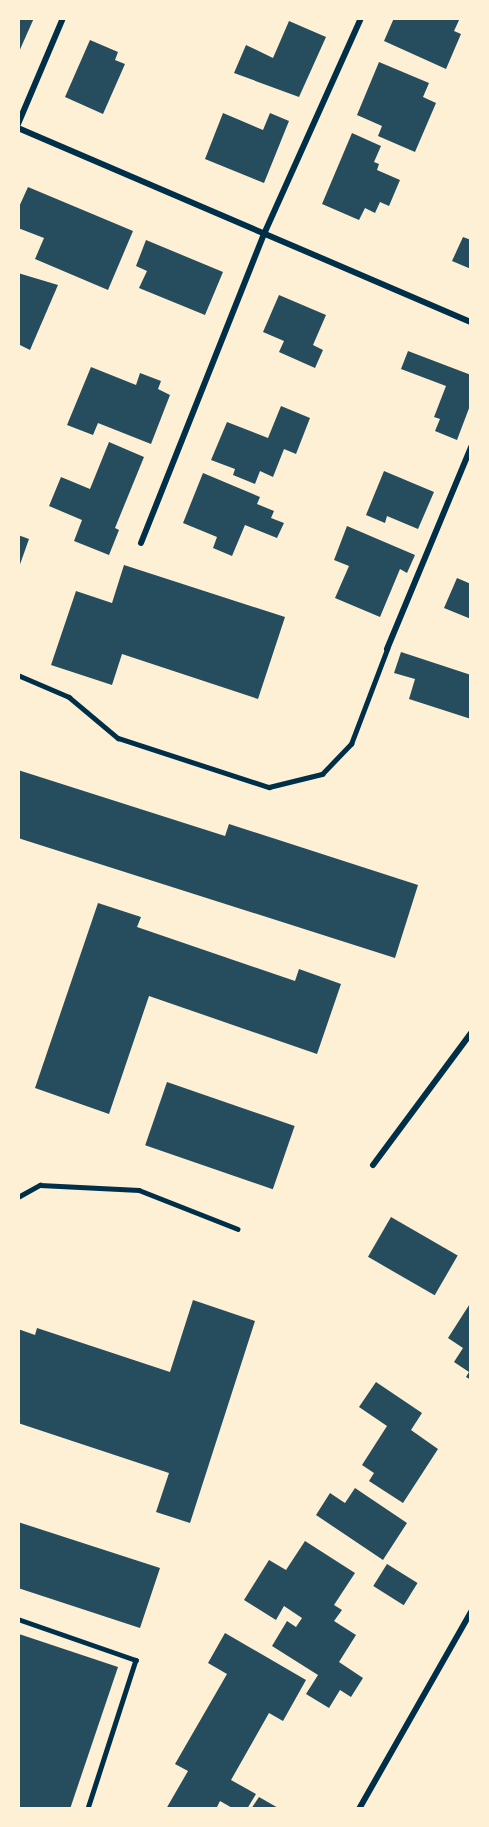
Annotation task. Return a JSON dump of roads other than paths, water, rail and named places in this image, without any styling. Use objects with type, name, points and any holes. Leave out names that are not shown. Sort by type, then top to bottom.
[{"type":"street","points":[[63,18],[18,126],[471,322]]},
{"type":"street","points":[[141,543],[264,234],[361,18]]},
{"type":"street","points":[[387,649],[471,447]]},
{"type":"street","points":[[373,1165],[471,1033]]},
{"type":"street","points":[[359,1809],[471,1612]]},
{"type":"lane","points":[[18,675],[69,697],[118,738],[269,787],[322,774],[351,744],[387,649]]},
{"type":"lane","points":[[18,1197],[40,1185],[139,1190],[238,1229]]},
{"type":"lane","points":[[18,1619],[136,1660],[88,1809]]}]
